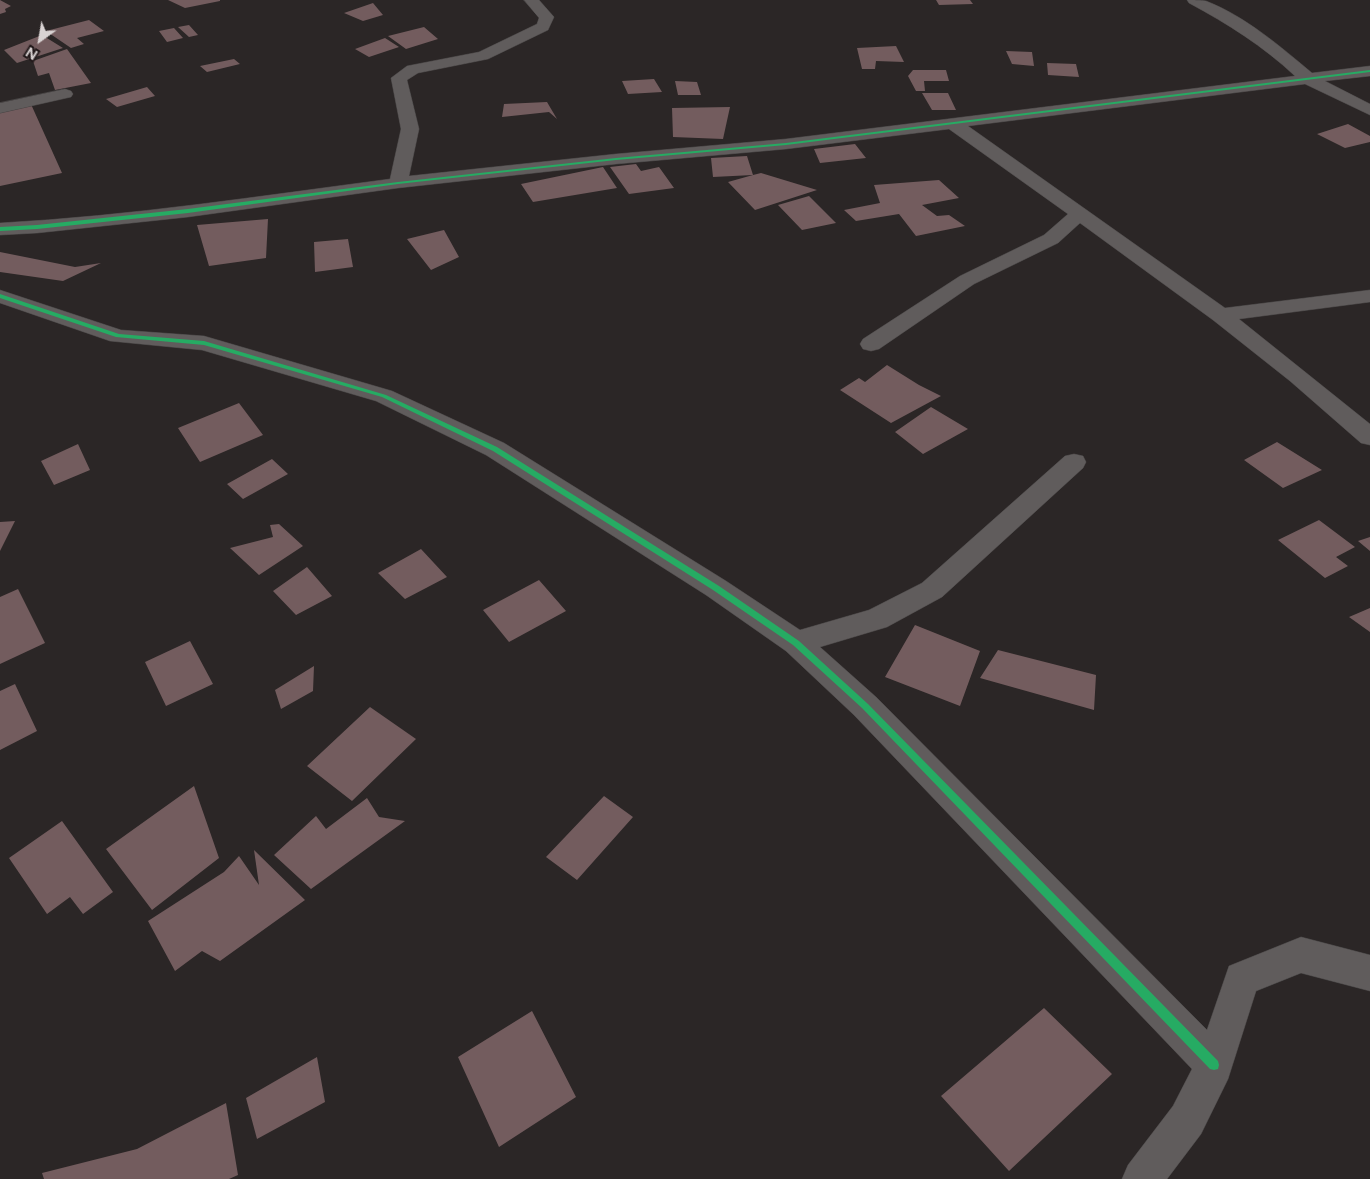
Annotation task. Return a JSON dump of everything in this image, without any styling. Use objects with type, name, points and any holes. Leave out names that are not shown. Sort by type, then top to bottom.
[{"type":"street","points":[[398,183],[410,129],[399,78],[413,69],[483,56],[543,27],[547,17],[531,0]]},
{"type":"street","points":[[1194,0],[1240,25],[1277,51],[1310,80],[1370,110]]},
{"type":"street","points":[[0,228],[37,227],[188,211],[398,183],[616,159],[786,144],[1370,71]]},
{"type":"street","points":[[0,108],[65,94]]},
{"type":"street","points":[[954,124],[1221,314],[1370,437]]},
{"type":"street","points":[[871,344],[967,280],[1051,239],[1079,214]]},
{"type":"street","points":[[0,296],[118,336],[204,343],[384,396],[495,449],[716,588],[796,643],[865,706],[1214,1064]]},
{"type":"street","points":[[1221,314],[1370,296]]},
{"type":"street","points":[[796,643],[877,619],[932,590],[1074,462]]},
{"type":"street","points":[[1142,1179],[1187,1120],[1214,1064],[1242,980],[1301,955],[1370,973]]},
{"type":"building","points":[[0,0],[11,6],[5,9],[6,12],[0,14]]},
{"type":"building","points":[[168,0],[220,0],[220,1],[185,8]]},
{"type":"building","points":[[936,0],[970,0],[973,4],[939,5]]},
{"type":"building","points":[[373,3],[383,15],[363,21],[344,13]]},
{"type":"building","points":[[89,20],[104,31],[77,38],[84,44],[71,48],[46,31]]},
{"type":"building","points":[[189,25],[198,35],[189,37],[178,27]]},
{"type":"building","points":[[424,27],[438,39],[406,49],[388,36]]},
{"type":"building","points":[[174,28],[183,38],[167,42],[159,31]]},
{"type":"building","points":[[42,35],[63,48],[17,63],[4,50]]},
{"type":"building","points":[[385,38],[399,47],[369,57],[355,49]]},
{"type":"building","points":[[896,46],[904,62],[876,61],[875,69],[862,69],[857,48]]},
{"type":"building","points":[[67,49],[91,83],[55,90],[49,73],[38,76],[33,61]]},
{"type":"building","points":[[1006,51],[1032,52],[1034,66],[1012,64]]},
{"type":"building","points":[[234,59],[240,64],[207,72],[200,66]]},
{"type":"building","points":[[1047,63],[1076,64],[1079,77],[1048,75]]},
{"type":"building","points":[[913,70],[946,70],[949,81],[924,81],[925,91],[916,91],[908,76]]},
{"type":"building","points":[[654,79],[662,92],[628,94],[622,81]]},
{"type":"building","points":[[675,81],[697,82],[701,95],[678,95]]},
{"type":"building","points":[[147,87],[155,96],[117,107],[106,99]]},
{"type":"building","points":[[922,93],[948,93],[956,110],[932,110]]},
{"type":"building","points":[[30,102],[62,173],[0,186],[0,110]]},
{"type":"building","points":[[547,102],[557,119],[549,112],[502,117],[504,104]]},
{"type":"building","points":[[730,107],[723,139],[673,137],[672,108]]},
{"type":"building","points":[[1348,124],[1370,136],[1370,142],[1345,148],[1317,134]]},
{"type":"building","points":[[855,144],[866,158],[820,163],[814,149]]},
{"type":"building","points":[[747,156],[753,175],[713,177],[711,158]]},
{"type":"building","points":[[636,164],[641,171],[659,167],[674,188],[629,194],[610,167]]},
{"type":"building","points":[[603,167],[617,188],[533,202],[521,184]]},
{"type":"building","points":[[761,173],[817,190],[755,210],[728,182]]},
{"type":"building","points":[[939,180],[959,198],[922,205],[937,216],[949,215],[965,226],[916,236],[899,214],[856,221],[844,210],[880,203],[874,185]]},
{"type":"building","points":[[809,196],[836,223],[802,230],[778,205]]},
{"type":"building","points":[[268,219],[266,258],[209,266],[197,225]]},
{"type":"building","points":[[444,230],[459,257],[431,270],[407,239]]},
{"type":"building","points":[[348,239],[353,267],[315,272],[314,242]]},
{"type":"building","points":[[0,252],[75,267],[101,263],[63,281],[0,272]]},
{"type":"building","points":[[887,365],[941,396],[891,423],[840,390],[859,378],[865,382]]},
{"type":"building","points":[[239,403],[263,435],[200,462],[178,428]]},
{"type":"building","points":[[931,407],[968,429],[923,454],[895,432]]},
{"type":"building","points":[[1277,442],[1322,470],[1283,488],[1244,460]]},
{"type":"building","points":[[78,444],[90,470],[54,485],[41,461]]},
{"type":"building","points":[[272,459],[288,474],[243,499],[227,484]]},
{"type":"building","points":[[1319,520],[1355,547],[1336,557],[1348,566],[1325,578],[1278,540]]},
{"type":"building","points":[[15,521],[0,551],[0,522]]},
{"type":"building","points":[[279,524],[303,546],[259,575],[230,548],[273,537],[270,525]]},
{"type":"building","points":[[1370,537],[1370,551],[1358,541]]},
{"type":"building","points":[[421,549],[447,577],[405,599],[378,573]]},
{"type":"building","points":[[307,567],[332,596],[296,615],[273,591]]},
{"type":"building","points":[[539,580],[566,611],[509,642],[483,610]]},
{"type":"building","points":[[18,589],[45,643],[0,664],[0,597]]},
{"type":"building","points":[[1370,608],[1370,632],[1349,617]]},
{"type":"building","points":[[915,625],[980,651],[960,706],[885,677]]},
{"type":"building","points":[[190,641],[213,684],[166,706],[145,662]]},
{"type":"building","points":[[998,650],[1096,675],[1094,710],[980,678]]},
{"type":"building","points":[[314,666],[313,691],[281,709],[275,690]]},
{"type":"building","points":[[15,684],[37,731],[0,750],[0,691]]},
{"type":"building","points":[[370,707],[416,739],[352,801],[307,766]]},
{"type":"building","points":[[194,786],[219,858],[152,910],[106,849]]},
{"type":"building","points":[[604,796],[633,817],[577,880],[546,857]]},
{"type":"building","points":[[367,798],[379,817],[405,821],[311,889],[274,855],[316,816],[326,829]]},
{"type":"building","points":[[62,821],[113,892],[83,914],[70,897],[47,914],[9,858]]},
{"type":"building","points":[[254,850],[305,900],[220,961],[202,951],[175,971],[148,921],[224,872],[239,856],[259,885]]},
{"type":"building","points":[[1044,1008],[1112,1074],[1009,1171],[941,1096]]},
{"type":"building","points":[[532,1011],[576,1097],[499,1147],[458,1057]]},
{"type":"building","points":[[317,1057],[325,1102],[257,1139],[246,1098]]},
{"type":"building","points":[[226,1103],[238,1175],[229,1179],[44,1179],[42,1173],[137,1149]]},
{"type":"cycle path","points":[[0,229],[37,227],[188,211],[398,183],[616,159],[786,144],[1370,71]]},
{"type":"cycle path","points":[[0,296],[118,336],[204,343],[384,396],[495,449],[716,588],[796,643],[865,706],[1214,1065]]}]
